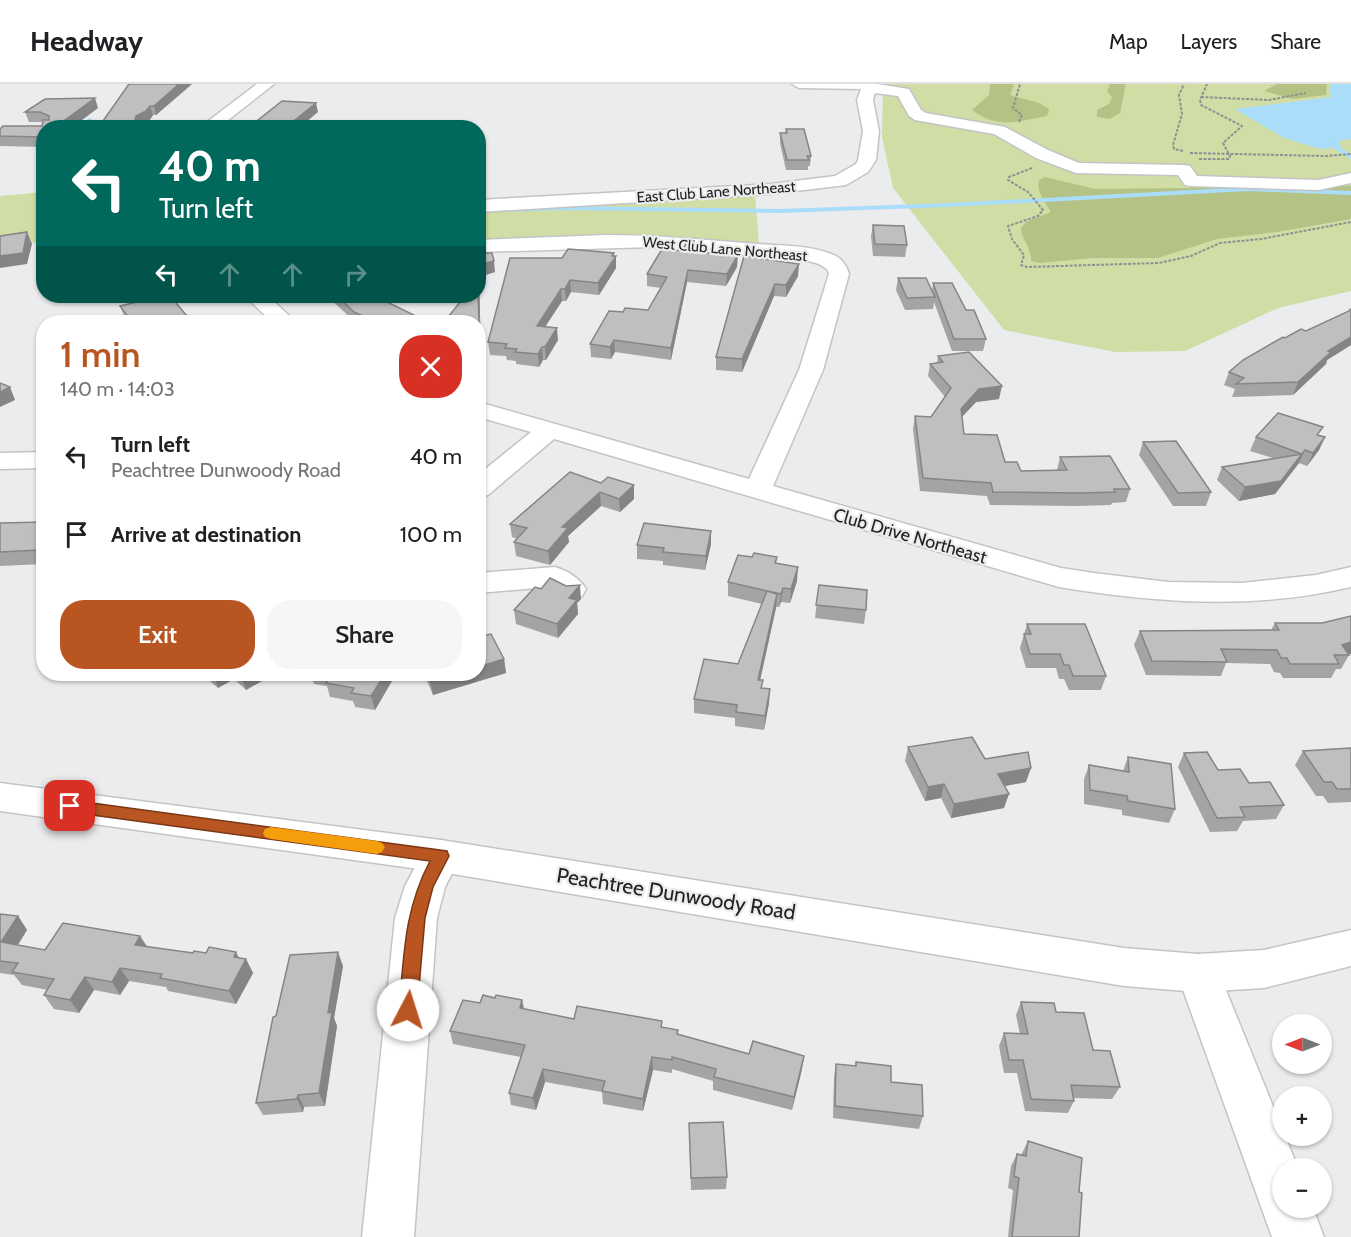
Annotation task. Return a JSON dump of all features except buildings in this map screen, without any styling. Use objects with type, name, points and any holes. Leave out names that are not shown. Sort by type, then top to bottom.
[{"type":"street","points":[[218,120],[267,84]]},
{"type":"street","points":[[799,84],[869,86],[904,92],[915,113],[921,117],[999,130],[1036,151],[1076,168],[1184,170],[1191,181],[1323,185],[1343,177],[1351,178]]},
{"type":"street","name":"East Club Lane Northeast","points":[[486,206],[738,192],[840,181],[862,168],[867,160],[871,131],[865,100],[869,86]]},
{"type":"street","name":"West Club Lane Northeast","points":[[486,246],[606,241],[676,243],[805,254],[820,257],[835,265],[839,274],[811,370],[757,491]]},
{"type":"street","points":[[264,303],[277,315]]},
{"type":"street","name":"Club Drive Northeast","points":[[486,411],[1020,568],[1098,584],[1169,592],[1260,592],[1308,587],[1351,577]]},
{"type":"street","points":[[486,482],[550,430]]},
{"type":"street","points":[[0,461],[36,460]]},
{"type":"street","points":[[486,582],[555,577],[570,589]]},
{"type":"street","name":"Peachtree Dunwoody Road","points":[[0,797],[441,856],[1124,967],[1198,973],[1264,969],[1351,948]]},
{"type":"street","points":[[388,1237],[417,918],[425,886],[441,856]]},
{"type":"street","points":[[1198,973],[1272,1166]]},
{"type":"street","points":[[1291,1218],[1298,1237]]},
{"type":"path","points":[[1018,127],[1022,115],[1013,108],[1020,84]]},
{"type":"path","points":[[1184,84],[1179,95],[1182,114],[1174,140],[1174,148],[1191,153],[1229,155],[1351,154]]},
{"type":"path","points":[[1207,84],[1201,97],[1201,105],[1242,126],[1224,143],[1229,155]]},
{"type":"path","points":[[1201,97],[1244,100],[1300,96],[1306,93]]},
{"type":"path","points":[[1036,151],[1028,153],[1039,161],[1036,167],[1009,177],[1008,180],[1033,196],[1043,210],[1041,214],[1008,226],[1008,234],[1013,244],[1024,255],[1021,265],[1027,267],[1159,263],[1191,256],[1220,243],[1261,239],[1351,222]]},
{"type":"path","points":[[1191,159],[1224,160],[1228,159],[1229,155]]},
{"type":"green space","points":[[883,84],[1351,84],[1351,291],[1278,308],[1185,351],[1115,352],[1004,330],[893,188],[882,137]]},
{"type":"green space","points":[[990,84],[1014,84],[1010,95],[1039,103],[1049,109],[1047,116],[999,122],[981,116],[972,110],[989,95]]},
{"type":"green space","points":[[1110,84],[1126,84],[1120,113],[1110,119],[1097,117],[1097,110],[1109,104],[1112,97],[1107,91]]},
{"type":"green space","points":[[1277,84],[1327,84],[1326,95],[1293,99],[1264,91]]},
{"type":"green space","points":[[1045,177],[1095,189],[1351,186],[1351,219],[1277,232],[1217,239],[1158,258],[1093,258],[1040,263],[1031,261],[1021,228],[1026,222],[1051,212],[1042,197],[1038,184],[1039,180]]},
{"type":"green space","points":[[36,193],[36,243],[0,241],[0,196]]},
{"type":"green space","points":[[755,194],[759,243],[619,236],[486,239],[486,208]]},
{"type":"water","points":[[1332,84],[1351,84],[1351,139],[1340,141],[1339,144],[1342,147],[1320,149],[1284,138],[1235,109],[1331,97],[1329,87]]},
{"type":"waterway","points":[[1328,142],[1351,157]]},
{"type":"waterway","points":[[502,210],[567,208],[780,211],[949,205],[1248,189],[1351,193]]},
{"type":"slow traffic","points":[[271,833],[377,847]]},
{"type":"route","points":[[70,806],[441,856],[425,886],[417,918],[408,1010]]}]
